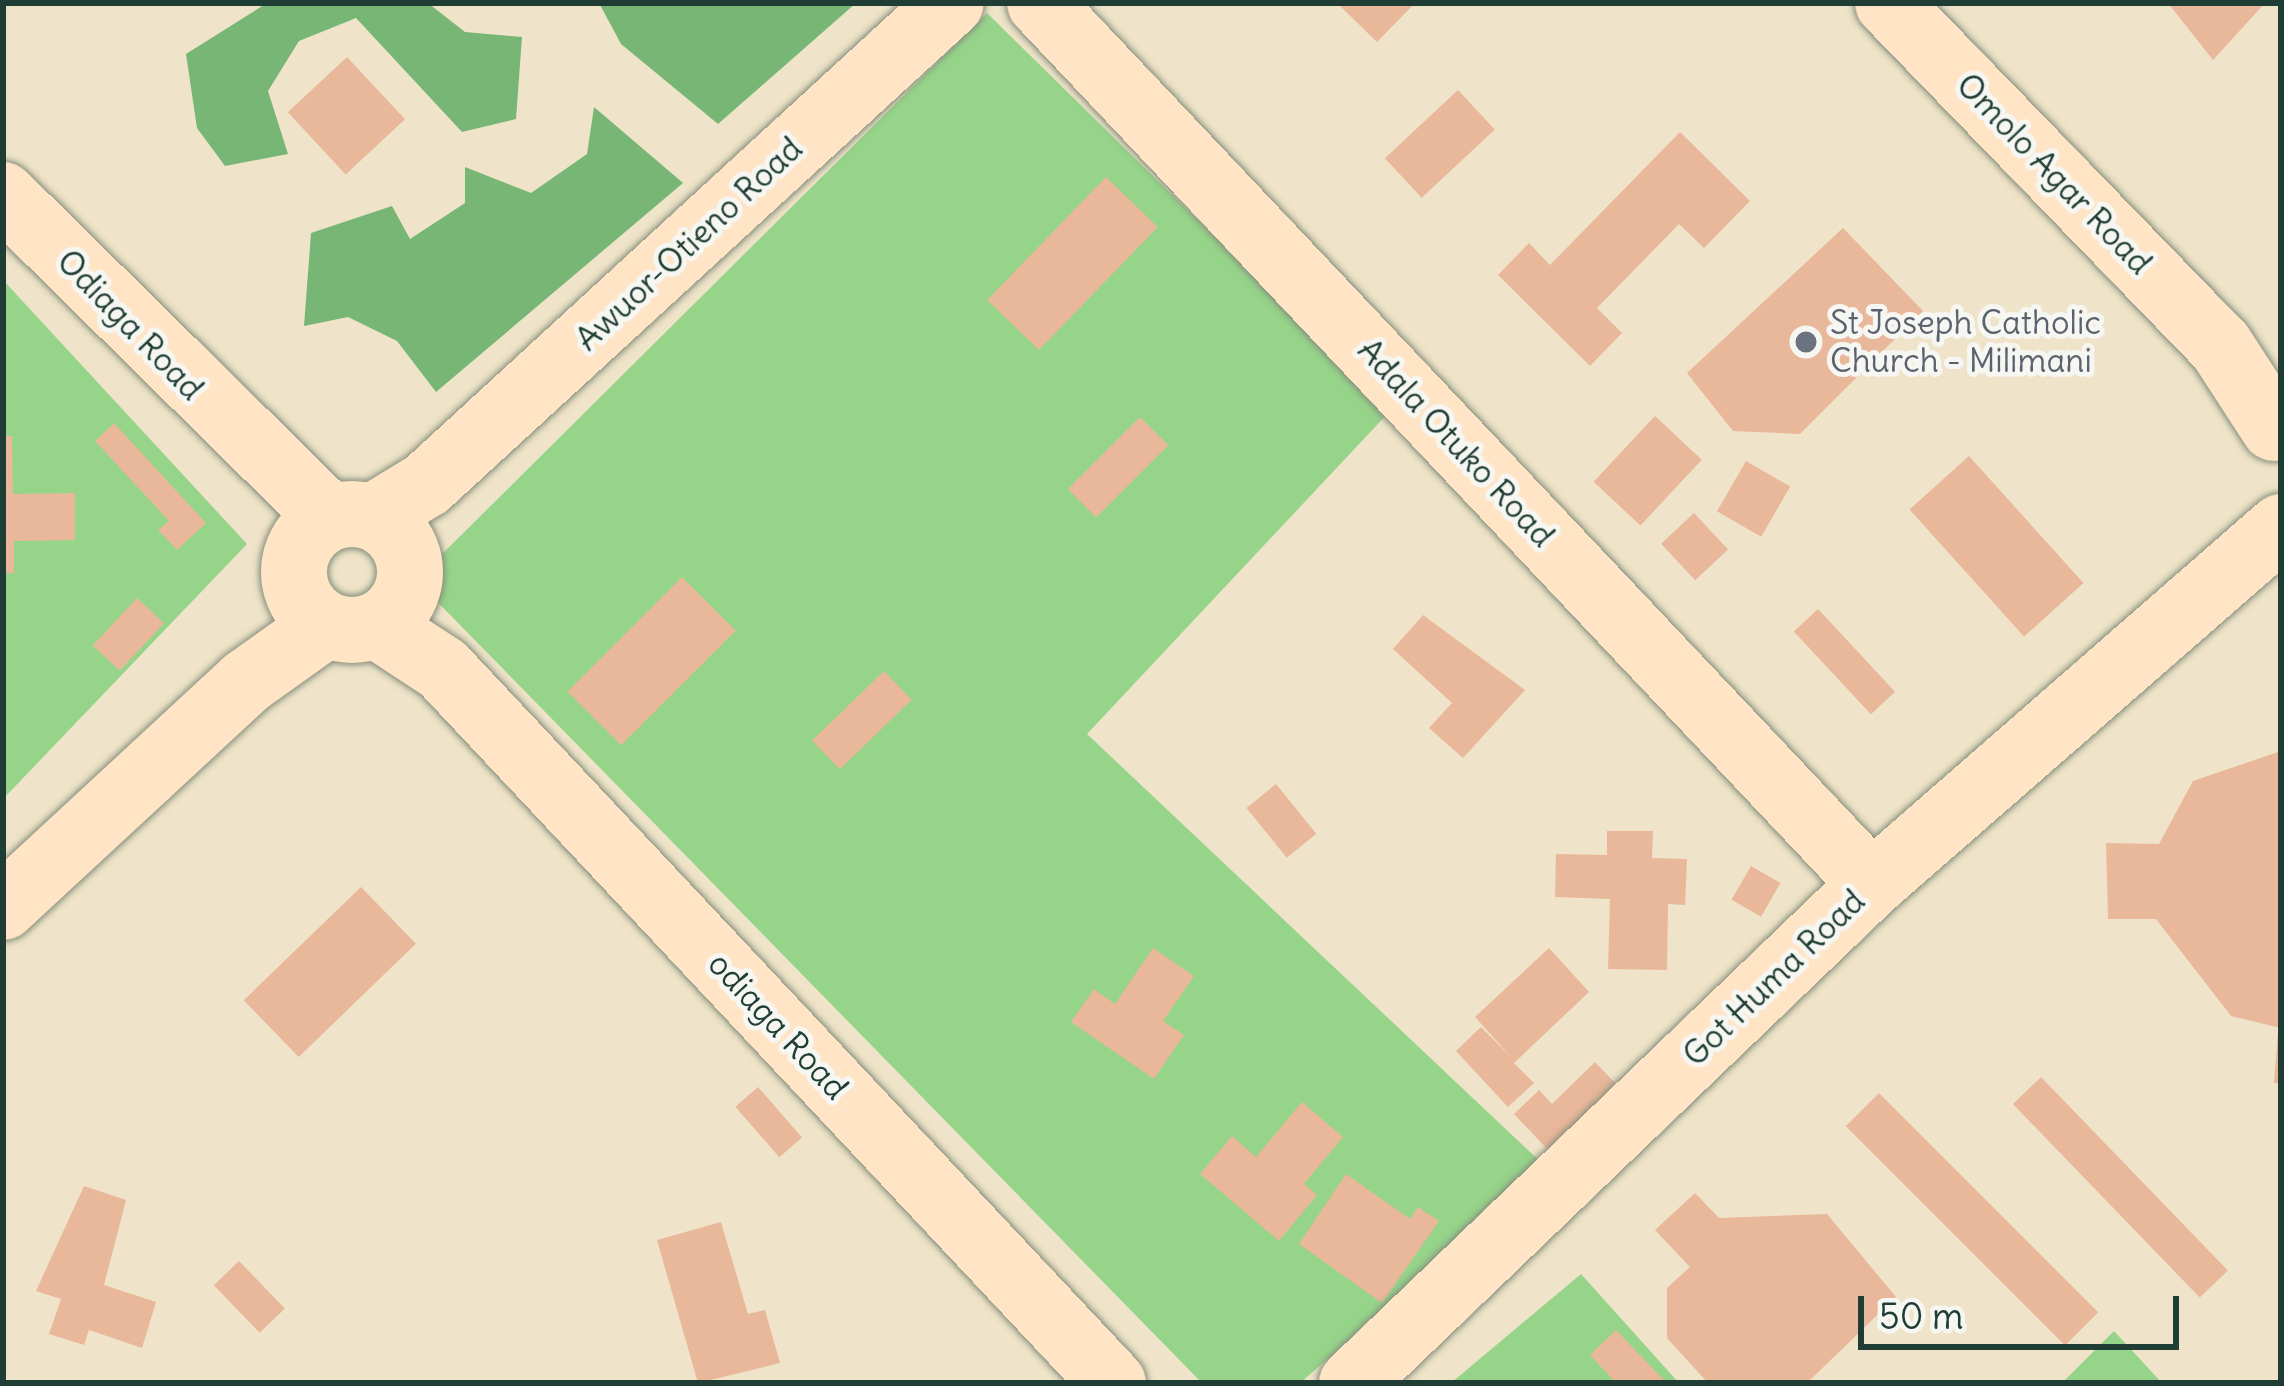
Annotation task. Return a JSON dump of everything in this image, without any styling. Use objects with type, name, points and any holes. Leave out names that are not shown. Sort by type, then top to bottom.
[{"type":"main road","name":"Awuor-Otieno Road","points":[[3,907],[246,682],[360,562],[951,3]]},
{"type":"main road","name":"Adala Otuko Road","points":[[1040,3],[1872,884]]},
{"type":"main road","name":"Omolo Agar Road","points":[[1888,3],[2220,345],[2278,452]]},
{"type":"main road","name":"Odiaga Road","points":[[3,195],[360,562]]},
{"type":"main road","name":"Got Huma Road","points":[[1352,1383],[1872,884],[2206,585],[2278,452]]},
{"type":"main road","name":"odiaga Road","points":[[360,562],[442,668],[1113,1383]]},
{"type":"green space","points":[[267,3],[428,3],[465,32],[522,37],[516,119],[462,132],[356,18],[299,41],[268,91],[288,154],[225,166],[197,128],[186,54]]},
{"type":"green space","points":[[599,3],[856,3],[718,124],[621,44]]},
{"type":"green space","points":[[987,13],[1391,410],[1087,734],[1547,1168],[1300,1383],[1202,1383],[416,580]]},
{"type":"green space","points":[[594,107],[683,183],[436,392],[397,341],[348,317],[304,326],[311,233],[392,206],[410,239],[465,203],[465,167],[531,193],[587,154]]},
{"type":"green space","points":[[3,280],[247,544],[3,799]]},
{"type":"green space","points":[[1581,1274],[1679,1383],[1451,1383]]},
{"type":"green space","points":[[2114,1331],[2162,1383],[2062,1383]]},
{"type":"building","points":[[1337,3],[1415,3],[1377,42]]},
{"type":"building","points":[[2168,3],[2265,3],[2213,60]]},
{"type":"building","points":[[347,57],[405,119],[346,174],[288,112]]},
{"type":"building","points":[[1458,90],[1495,129],[1422,198],[1385,158]]},
{"type":"building","points":[[1680,132],[1750,201],[1704,248],[1679,224],[1597,308],[1622,333],[1590,366],[1498,275],[1529,243],[1550,265]]},
{"type":"building","points":[[1106,177],[1158,227],[1039,350],[987,300]]},
{"type":"building","name":"St Joseph Catholic Church - Milimani","points":[[1843,228],[1923,311],[1800,434],[1733,431],[1687,373]]},
{"type":"building","points":[[1655,416],[1702,460],[1640,525],[1594,482]]},
{"type":"building","points":[[1140,417],[1168,445],[1096,517],[1068,489]]},
{"type":"building","points":[[114,423],[206,523],[177,550],[158,530],[169,521],[95,441]]},
{"type":"building","points":[[3,436],[12,436],[13,494],[75,493],[75,540],[14,541],[14,573],[3,573]]},
{"type":"building","points":[[1969,456],[2083,583],[2024,637],[1910,510]]},
{"type":"building","points":[[1746,461],[1790,487],[1761,537],[1717,511]]},
{"type":"building","points":[[1694,513],[1728,550],[1695,580],[1661,544]]},
{"type":"building","points":[[682,577],[736,631],[621,745],[567,692]]},
{"type":"building","points":[[137,598],[164,623],[120,671],[93,646]]},
{"type":"building","points":[[1818,609],[1895,692],[1871,714],[1794,632]]},
{"type":"building","points":[[1423,615],[1525,690],[1463,758],[1429,728],[1452,703],[1393,649]]},
{"type":"building","points":[[884,671],[912,700],[840,769],[812,740]]},
{"type":"building","points":[[2281,751],[2281,1028],[2231,1016],[2156,919],[2108,919],[2106,843],[2159,844],[2193,781]]},
{"type":"building","points":[[1276,784],[1316,834],[1287,858],[1246,808]]},
{"type":"building","points":[[1607,831],[1653,831],[1652,858],[1687,859],[1685,905],[1668,904],[1667,970],[1608,969],[1610,899],[1555,897],[1556,854],[1607,855]]},
{"type":"building","points":[[1751,866],[1780,883],[1761,917],[1732,900]]},
{"type":"building","points":[[361,887],[416,944],[299,1057],[244,1000]]},
{"type":"building","points":[[1153,948],[1194,976],[1163,1021],[1184,1035],[1154,1079],[1071,1022],[1094,989],[1115,1004]]},
{"type":"building","points":[[1549,948],[1589,992],[1514,1063],[1534,1083],[1508,1107],[1456,1051],[1481,1027],[1511,1057],[1475,1017]]},
{"type":"building","points":[[2278,1032],[2281,1083],[2274,1083]]},
{"type":"building","points":[[1595,1062],[1617,1085],[1549,1151],[1514,1114],[1539,1090],[1552,1104]]},
{"type":"building","points":[[2041,1077],[2228,1271],[2200,1298],[2013,1104]]},
{"type":"building","points":[[758,1087],[802,1138],[779,1157],[735,1107]]},
{"type":"building","points":[[1879,1093],[2098,1312],[2065,1345],[1846,1126]]},
{"type":"building","points":[[1302,1102],[1343,1137],[1304,1184],[1317,1195],[1279,1241],[1200,1174],[1232,1136],[1256,1157]]},
{"type":"building","points":[[1346,1174],[1410,1219],[1418,1207],[1439,1221],[1382,1303],[1299,1244]]},
{"type":"building","points":[[84,1186],[126,1200],[104,1285],[156,1302],[142,1348],[89,1330],[84,1345],[49,1334],[61,1299],[36,1291]]},
{"type":"building","points":[[1695,1193],[1719,1218],[1827,1214],[1896,1297],[1807,1383],[1708,1383],[1667,1338],[1667,1288],[1690,1267],[1655,1230]]},
{"type":"building","points":[[721,1222],[748,1314],[765,1310],[780,1363],[698,1383],[657,1240]]},
{"type":"building","points":[[239,1261],[285,1308],[260,1333],[214,1285]]},
{"type":"building","points":[[1616,1330],[1667,1383],[1616,1383],[1590,1355]]},
{"type":"place","name":"St Joseph Catholic Church - Milimani","points":[[1806,342]]}]
